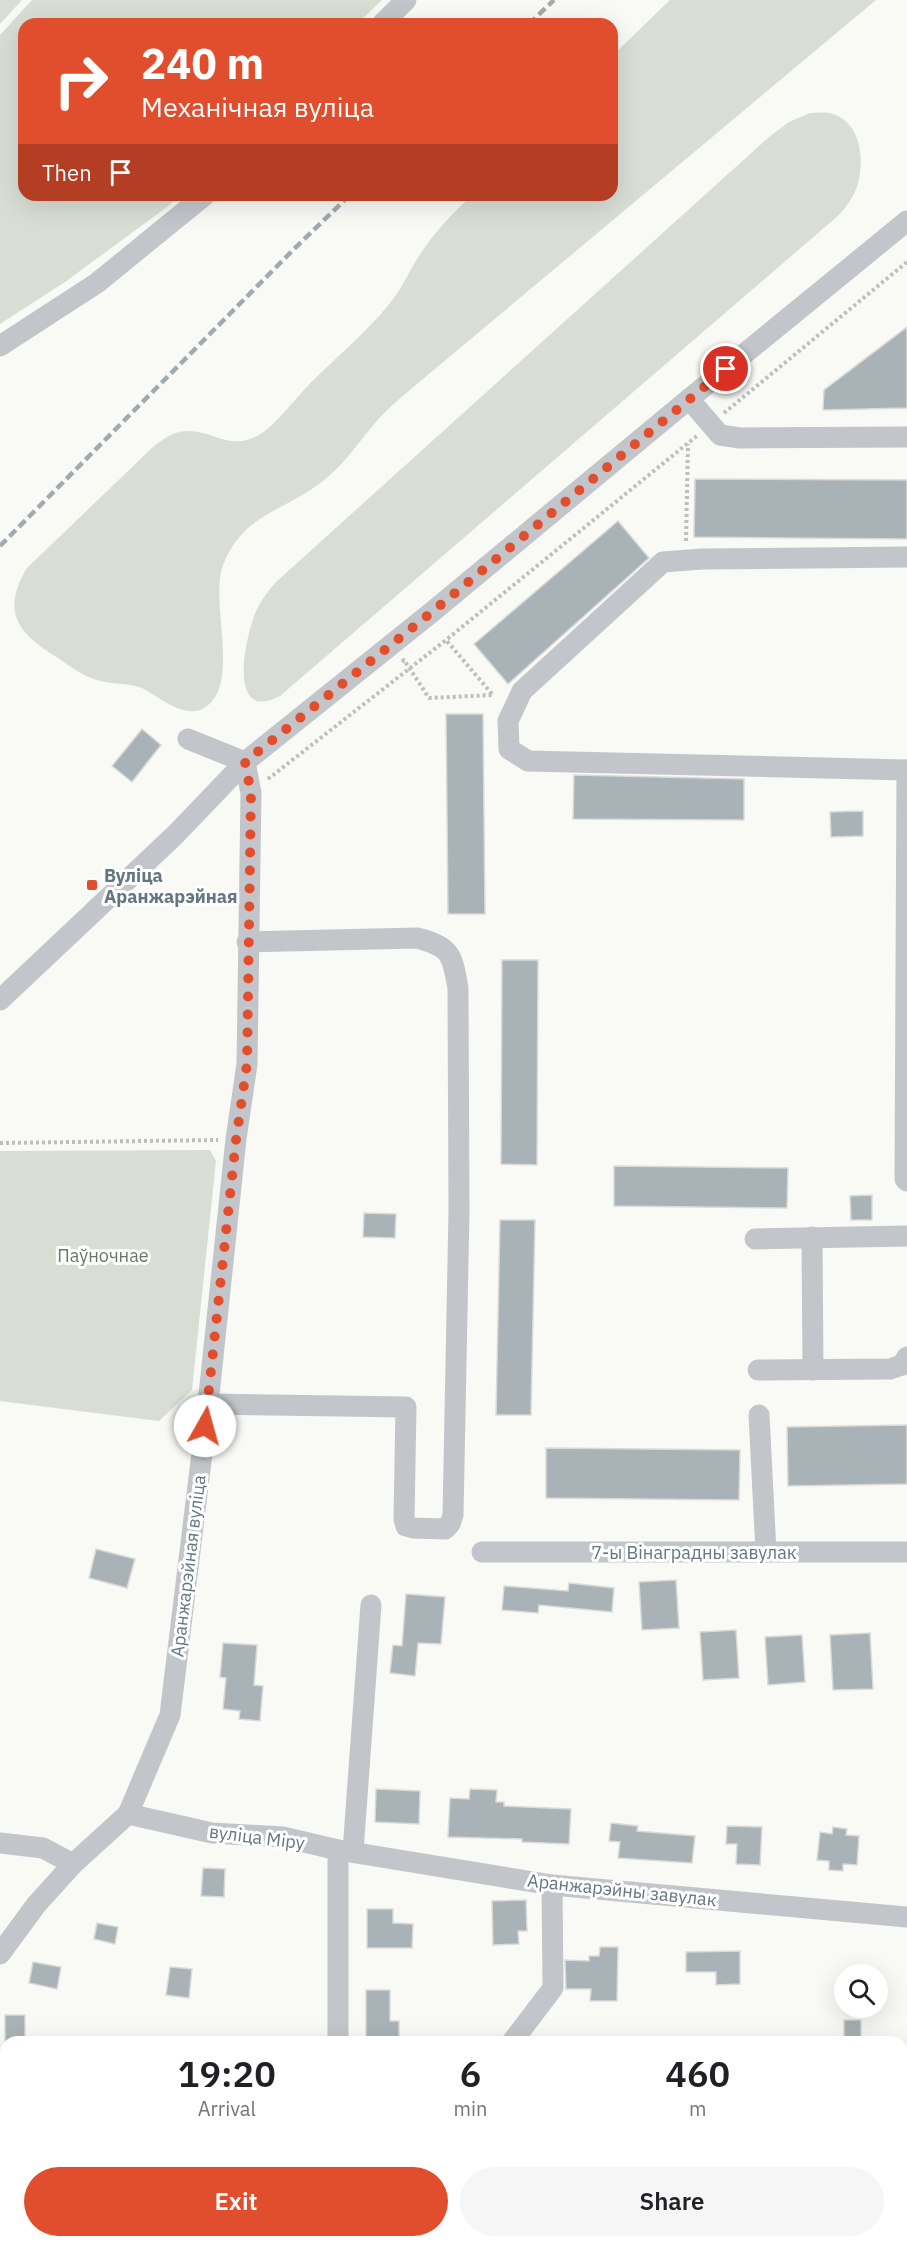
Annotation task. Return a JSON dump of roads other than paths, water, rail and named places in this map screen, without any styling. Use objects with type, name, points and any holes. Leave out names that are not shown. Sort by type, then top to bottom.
[{"type":"street","points":[[387,18],[406,0]]},
{"type":"street","points":[[0,346],[98,283],[198,201]]},
{"type":"street","points":[[0,1000],[175,835],[245,762],[432,612],[907,221]]},
{"type":"street","points":[[689,399],[720,435],[740,438],[907,437]]},
{"type":"street","points":[[907,557],[663,562],[522,691],[508,721],[509,749],[528,761],[907,770],[905,1179],[907,1181]]},
{"type":"street","points":[[188,739],[245,762]]},
{"type":"street","name":"Аранжарэйная вуліца","points":[[0,1954],[36,1905],[73,1864],[128,1814],[170,1715],[208,1404],[236,1140],[247,1064],[251,793],[245,762]]},
{"type":"street","points":[[208,1404],[406,1407],[404,1519],[406,1526],[445,1529],[450,1524],[453,1515],[459,1211],[458,988],[453,960],[438,943],[417,938],[248,942]]},
{"type":"street","points":[[754,1239],[907,1236]]},
{"type":"street","points":[[812,1237],[813,1370]]},
{"type":"street","points":[[758,1370],[890,1369],[902,1365],[907,1357]]},
{"type":"street","points":[[759,1415],[766,1552]]},
{"type":"street","name":"7-ы Вінаградны завулак","points":[[482,1552],[907,1552]]},
{"type":"street","points":[[338,2036],[346,1850],[371,1605]]},
{"type":"street","name":"вуліца Міру","points":[[128,1814],[212,1833],[283,1838],[346,1850]]},
{"type":"street","points":[[0,1844],[43,1848],[73,1864]]},
{"type":"street","name":"Аранжарэйны завулак","points":[[346,1850],[552,1885],[907,1917]]},
{"type":"street","points":[[517,2036],[553,1988],[552,1885]]},
{"type":"railway","points":[[535,18],[554,0]]},
{"type":"railway","points":[[0,546],[344,201]]},
{"type":"place","name":"Вуліца Аранжарэйная","points":[[92,885]]},
{"type":"park label","name":"Паўночнае","points":[[103,1255]]}]
